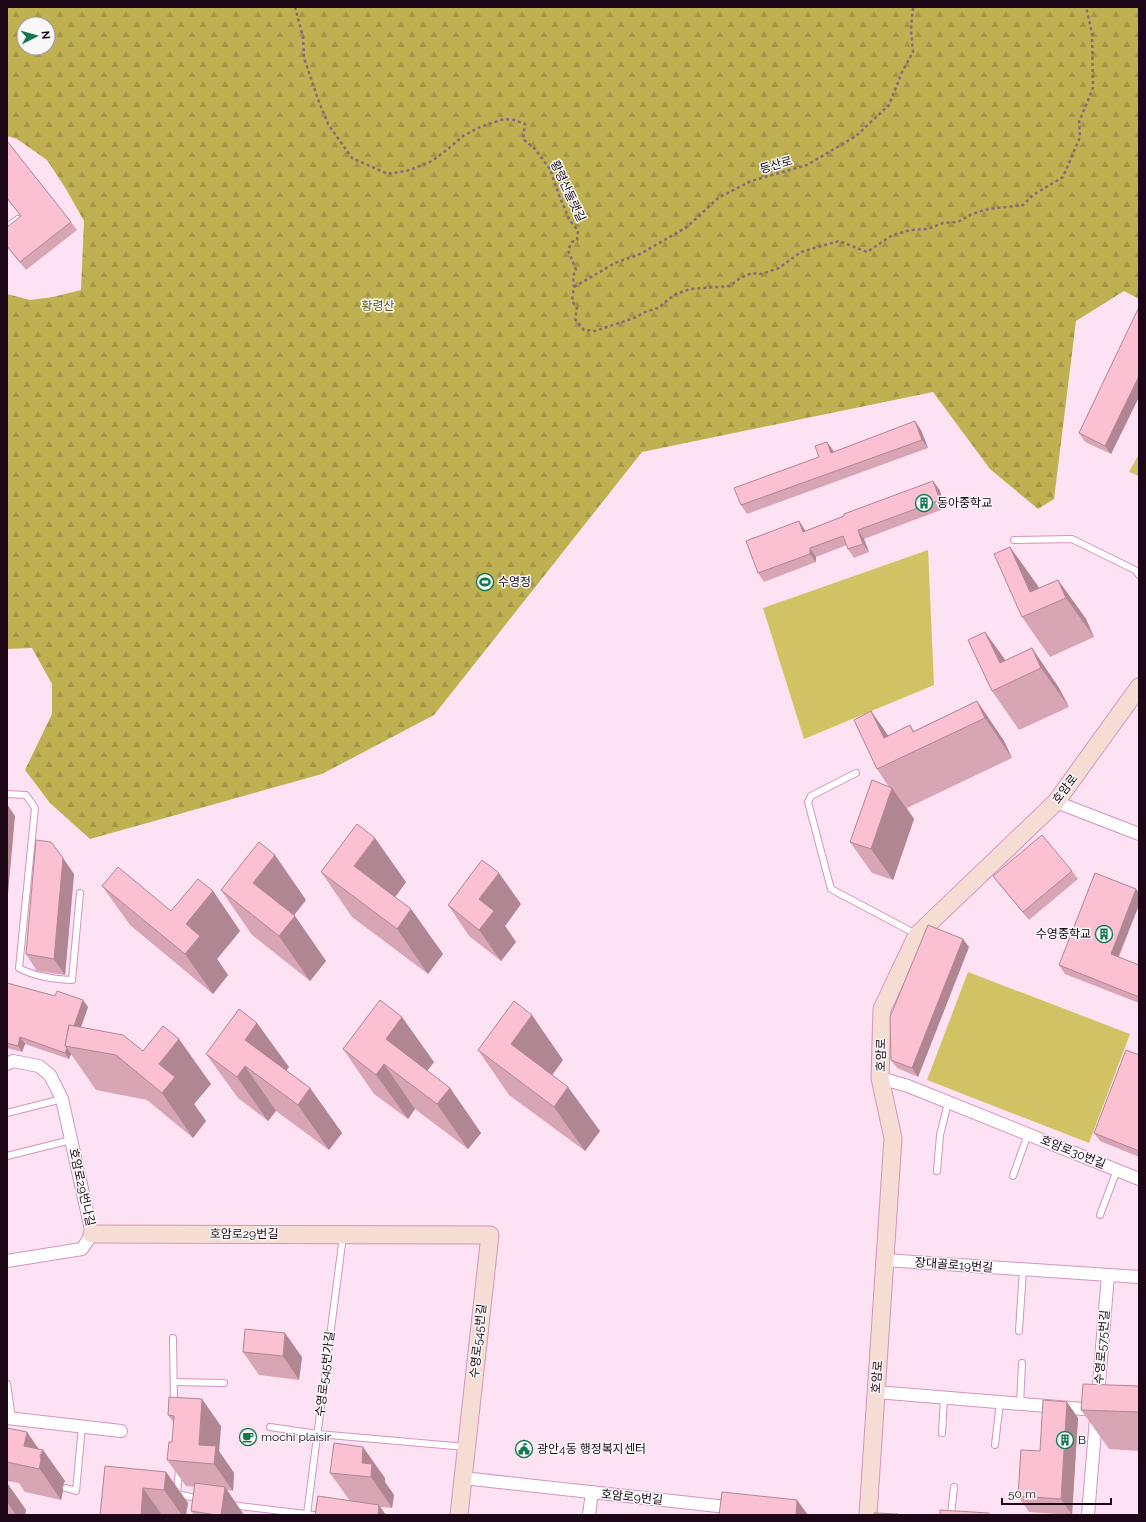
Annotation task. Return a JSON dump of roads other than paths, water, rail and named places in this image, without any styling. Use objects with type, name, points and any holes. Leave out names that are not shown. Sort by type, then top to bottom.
[{"type":"street","name":"호암로","points":[[868,1515],[893,1138],[880,1078],[882,1009],[917,934],[1056,802],[1139,687]]},
{"type":"street","points":[[1056,802],[1139,834]]},
{"type":"street","name":"호암로29번나길","points":[[7,1064],[13,1061],[39,1066],[50,1075],[62,1100],[92,1234]]},
{"type":"street","name":"호암로30번길","points":[[880,1078],[908,1086],[1139,1179]]},
{"type":"street","points":[[7,1261],[82,1248],[92,1234]]},
{"type":"street","name":"호암로29번길","points":[[92,1234],[490,1235]]},
{"type":"street","name":"수영로545번길","points":[[459,1515],[490,1235]]},
{"type":"street","name":"장대골로19번길","points":[[885,1260],[1139,1277]]},
{"type":"street","name":"수영로575번길","points":[[1088,1515],[1108,1275]]},
{"type":"street","points":[[876,1392],[1096,1410]]},
{"type":"street","points":[[9,1418],[121,1431]]},
{"type":"street","name":"호암로9번길","points":[[463,1478],[747,1509]]},
{"type":"street","points":[[589,1515],[592,1492]]},
{"type":"lane","points":[[7,226],[18,218]]},
{"type":"lane","points":[[1014,540],[1072,539],[1135,570],[1139,575]]},
{"type":"lane","points":[[856,773],[811,796],[808,802],[831,889],[917,934]]},
{"type":"lane","points":[[7,794],[26,795],[35,808],[19,968],[26,972],[54,979],[72,980],[80,893]]},
{"type":"lane","points":[[7,1113],[62,1100]]},
{"type":"lane","points":[[937,1171],[940,1135],[948,1103]]},
{"type":"lane","name":"호암로30번길","points":[[1012,1176],[1028,1134]]},
{"type":"lane","name":"호암로29번나길","points":[[7,1156],[71,1140]]},
{"type":"lane","name":"호암로30번길","points":[[1100,1215],[1117,1170]]},
{"type":"lane","name":"수영로545번가길","points":[[180,1466],[177,1494],[211,1503],[311,1515],[318,1434],[343,1235]]},
{"type":"lane","points":[[1019,1331],[1023,1269]]},
{"type":"lane","points":[[173,1338],[174,1414]]},
{"type":"lane","points":[[1020,1404],[1022,1363]]},
{"type":"lane","points":[[174,1382],[224,1383]]},
{"type":"lane","points":[[7,1384],[9,1418]]},
{"type":"lane","points":[[942,1433],[944,1398]]},
{"type":"lane","points":[[995,1445],[1000,1402]]},
{"type":"lane","points":[[66,1488],[76,1491],[82,1426]]},
{"type":"lane","points":[[270,1427],[318,1434],[467,1447]]},
{"type":"lane","points":[[951,1515],[954,1486]]},
{"type":"place","name":"동아중학교","points":[[924,503]]},
{"type":"place","name":"수영정","points":[[485,582]]},
{"type":"place","name":"수영중학교","points":[[1104,934]]},
{"type":"place","name":"mochi plaisir","points":[[248,1437]]},
{"type":"place","name":"B","points":[[1065,1440]]},
{"type":"place","name":"광안4동 행정복지센터","points":[[524,1449]]},
{"type":"park label","name":"황령산","points":[[378,306]]}]
